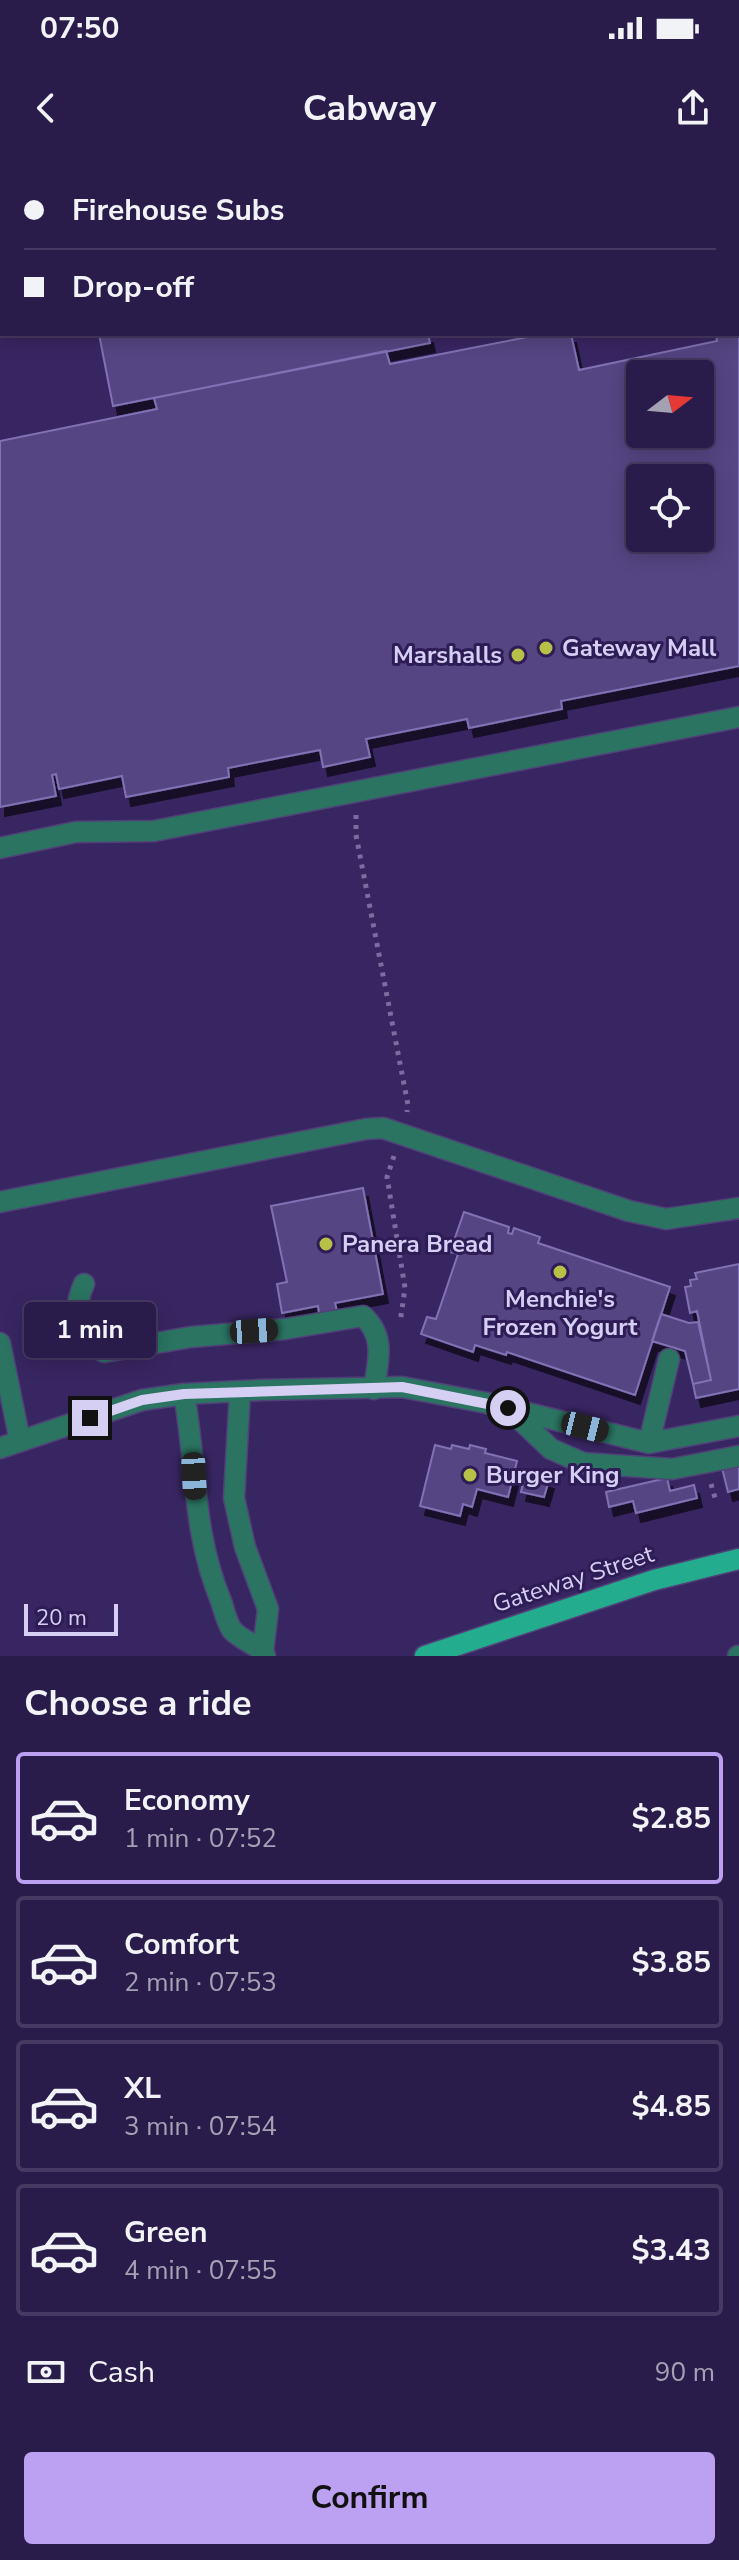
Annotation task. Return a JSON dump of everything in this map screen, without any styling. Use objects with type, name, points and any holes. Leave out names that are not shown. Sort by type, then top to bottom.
[{"type":"main road","name":"Gateway Street","points":[[425,1656],[654,1580],[739,1559]]},
{"type":"lane","points":[[0,848],[76,832],[154,831],[739,717]]},
{"type":"lane","points":[[0,1202],[383,1128],[629,1211],[666,1219],[739,1208]]},
{"type":"lane","points":[[84,1284],[76,1301],[77,1316],[85,1339],[104,1352],[191,1337],[285,1329],[363,1316],[375,1327],[378,1339],[374,1389]]},
{"type":"lane","points":[[0,1343],[20,1441]]},
{"type":"lane","points":[[649,1443],[669,1359]]},
{"type":"lane","points":[[0,1448],[142,1400],[240,1391],[402,1387],[508,1408],[649,1443],[739,1426]]},
{"type":"lane","points":[[240,1391],[234,1498],[245,1547],[268,1609],[264,1653]]},
{"type":"lane","points":[[184,1394],[191,1432],[195,1506],[214,1586],[233,1631],[264,1653]]},
{"type":"lane","points":[[508,1408],[551,1449],[583,1463],[672,1469],[739,1456]]},
{"type":"path","points":[[356,814],[356,835],[408,1105],[406,1115]]},
{"type":"path","points":[[395,1151],[387,1177],[405,1288],[400,1311],[401,1331]]},
{"type":"building","points":[[99,336],[428,336],[430,343],[113,406]]},
{"type":"building","points":[[533,336],[571,336],[579,370],[626,360],[626,448],[714,448],[714,360],[627,360],[717,341],[716,336],[739,336],[739,666],[561,701],[562,709],[469,728],[467,719],[366,739],[370,757],[323,767],[320,750],[228,768],[229,777],[126,797],[122,776],[59,789],[56,774],[52,775],[56,796],[0,807],[0,441],[157,409],[154,398],[386,351],[390,364]]},
{"type":"building","name":"Panera Bread","points":[[363,1188],[383,1294],[335,1303],[338,1315],[320,1319],[318,1306],[282,1313],[277,1284],[287,1282],[271,1206]]},
{"type":"building","points":[[464,1212],[509,1227],[508,1233],[512,1234],[514,1228],[540,1237],[538,1243],[670,1287],[635,1395],[507,1352],[506,1355],[475,1345],[473,1352],[421,1334],[427,1317],[436,1319],[458,1254],[450,1252]]},
{"type":"building","points":[[739,1264],[739,1389],[696,1398],[693,1384],[711,1380],[697,1311],[690,1313],[685,1287],[691,1286],[690,1280],[697,1279],[695,1273]]},
{"type":"building","points":[[661,1314],[689,1323],[698,1322],[711,1380],[693,1384],[685,1351],[652,1341]]},
{"type":"building","name":"Burger King","points":[[435,1445],[469,1449],[470,1445],[486,1449],[485,1453],[517,1461],[508,1497],[477,1489],[472,1507],[463,1504],[460,1516],[420,1506]]},
{"type":"building","points":[[739,1464],[739,1489],[728,1492],[722,1468]]},
{"type":"building","points":[[525,1474],[549,1480],[544,1497],[521,1492]]},
{"type":"building","points":[[667,1478],[670,1491],[694,1485],[697,1498],[636,1513],[633,1501],[609,1507],[606,1492]]},
{"type":"place","name":"Gateway Mall","points":[[546,648]]},
{"type":"place","name":"Marshalls","points":[[518,655]]},
{"type":"place","name":"Panera Bread","points":[[326,1244]]},
{"type":"place","name":"Menchie's Frozen Yogurt","points":[[560,1272]]},
{"type":"place","name":"Burger King","points":[[470,1475]]},
{"type":"route","points":[[90,1418],[142,1400],[184,1394],[261,1390],[283,1392],[402,1387],[508,1408]]}]
